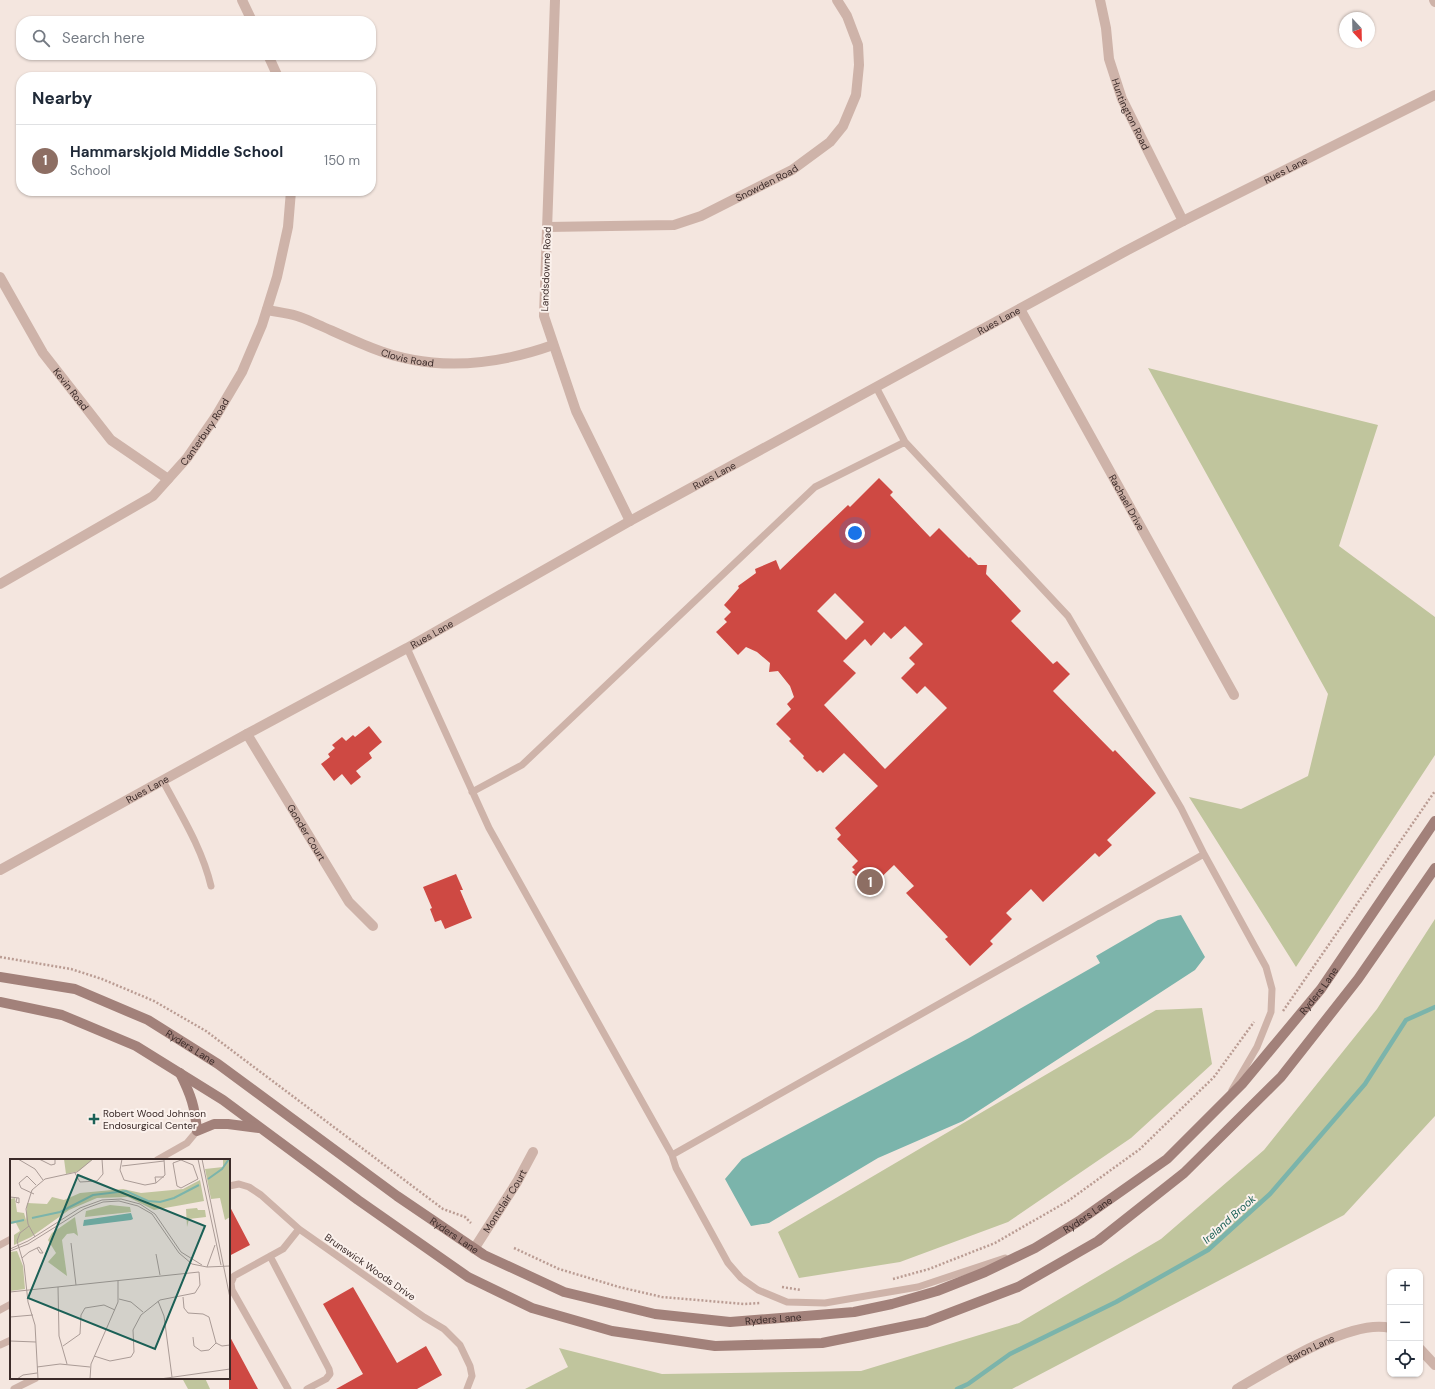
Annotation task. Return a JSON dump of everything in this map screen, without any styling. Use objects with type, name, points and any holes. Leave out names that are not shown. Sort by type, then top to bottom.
[{"type":"main road","name":"Ryders Lane","points":[[0,977],[75,990],[148,1020],[218,1064],[397,1196],[484,1255],[564,1292],[655,1314],[730,1322],[854,1312],[937,1292],[985,1272],[1035,1248],[1079,1221],[1167,1159],[1242,1084],[1321,989],[1435,821]]},
{"type":"main road","points":[[0,1002],[62,1015],[136,1046],[223,1100],[358,1200],[468,1277],[532,1308],[612,1332],[715,1346],[822,1344],[926,1322],[1018,1287],[1098,1241],[1184,1173],[1280,1077],[1358,979],[1435,868]]},
{"type":"main road","points":[[180,1073],[191,1095],[196,1116],[197,1131],[214,1124],[228,1124],[262,1129]]},
{"type":"street","points":[[242,0],[250,16]]},
{"type":"street","name":"Landsdowne Road","points":[[555,0],[544,316],[576,411],[630,521]]},
{"type":"street","name":"Snowden Road","points":[[547,227],[674,226],[701,216],[792,170],[830,142],[843,126],[856,95],[859,65],[858,45],[847,16],[837,0]]},
{"type":"street","name":"Huntington Road","points":[[1100,0],[1106,28],[1109,59],[1122,99],[1183,221]]},
{"type":"street","points":[[270,60],[276,72]]},
{"type":"street","name":"Rues Lane","points":[[0,870],[408,648],[630,521],[1020,309],[1183,221],[1435,95]]},
{"type":"street","name":"Canterbury Road","points":[[0,584],[153,496],[187,458],[216,416],[242,372],[262,325],[277,277],[285,241],[288,227],[291,196]]},
{"type":"street","name":"Kevin Road","points":[[0,276],[43,353],[111,440],[168,479]]},
{"type":"street","name":"Rachael Drive","points":[[1020,309],[1234,695]]},
{"type":"street","name":"Clovis Road","points":[[267,310],[298,316],[374,349],[399,357],[425,362],[451,364],[478,363],[530,354],[553,345]]},
{"type":"street","name":"Gonder Court","points":[[248,734],[349,902],[373,926]]},
{"type":"street","name":"Montclair Court","points":[[474,1248],[517,1182],[533,1152]]},
{"type":"street","name":"Baron Lane","points":[[1237,1389],[1298,1354],[1338,1336],[1365,1328],[1387,1328]]},
{"type":"street","points":[[1423,1352],[1435,1365]]},
{"type":"lane","points":[[876,387],[905,442],[1068,616],[1181,808],[1204,854],[1266,967],[1272,989],[1271,1012],[1257,1046],[1227,1099]]},
{"type":"lane","points":[[472,792],[522,765],[815,487],[905,442]]},
{"type":"lane","points":[[408,648],[489,828],[672,1155],[676,1168],[728,1263],[741,1278],[758,1290],[787,1302],[825,1303],[918,1287],[1035,1248]]},
{"type":"lane","points":[[163,780],[196,841],[209,875],[211,886]]},
{"type":"lane","points":[[672,1155],[1204,854]]},
{"type":"lane","points":[[160,1159],[187,1143],[197,1131]]},
{"type":"lane","name":"Brunswick Woods Drive","points":[[230,1186],[240,1184],[249,1187],[261,1195],[299,1229],[444,1329],[460,1345],[470,1366],[472,1376],[467,1389]]},
{"type":"lane","points":[[288,1389],[232,1290],[230,1283],[234,1276],[283,1249],[299,1229]]},
{"type":"lane","points":[[0,1245],[10,1240]]},
{"type":"lane","points":[[270,1256],[329,1369],[330,1374],[326,1379],[307,1389]]},
{"type":"lane","points":[[0,1310],[10,1305]]},
{"type":"lane","points":[[0,1345],[10,1340]]},
{"type":"lane","points":[[14,1389],[34,1379]]},
{"type":"path","points":[[1281,1013],[1435,791]]},
{"type":"path","points":[[888,1280],[929,1269],[995,1243],[1068,1201],[1140,1148],[1180,1110],[1214,1077],[1254,1021]]},
{"type":"path","points":[[514,1248],[559,1269],[618,1287],[662,1297],[744,1304],[764,1302]]},
{"type":"path","points":[[780,1286],[807,1291]]},
{"type":"green space","points":[[1148,368],[1378,425],[1339,546],[1435,617],[1435,755],[1296,967],[1189,797],[1241,809],[1308,776],[1328,694]]},
{"type":"green space","points":[[1435,919],[1435,1116],[1344,1215],[1012,1389],[525,1389],[568,1367],[559,1348],[662,1374],[861,1371],[1019,1323],[1161,1239],[1264,1150],[1377,1009]]},
{"type":"green space","points":[[1202,1008],[1212,1064],[1131,1138],[1008,1222],[900,1262],[799,1278],[778,1232],[1156,1010]]},
{"type":"green space","points":[[183,1379],[205,1379],[210,1389],[188,1389]]},
{"type":"water","points":[[1181,915],[1205,957],[1195,970],[963,1121],[878,1158],[769,1223],[751,1226],[725,1179],[742,1159],[969,1038],[1100,963],[1096,956],[1158,920]]},
{"type":"building","points":[[879,478],[893,492],[890,495],[930,537],[939,528],[978,565],[987,565],[986,574],[1021,611],[1011,621],[1053,664],[1057,661],[1070,674],[1053,691],[1113,752],[1115,750],[1156,793],[1107,840],[1112,845],[1099,857],[1095,853],[1043,902],[1031,889],[1006,913],[1012,919],[990,941],[993,944],[970,966],[945,939],[948,937],[906,893],[914,886],[894,865],[869,889],[852,872],[855,870],[852,867],[858,861],[837,839],[841,835],[835,828],[878,786],[844,753],[823,773],[820,770],[817,772],[789,741],[791,739],[776,724],[791,709],[787,704],[794,697],[790,686],[778,671],[769,672],[770,663],[757,652],[746,647],[738,655],[716,632],[727,622],[724,619],[731,612],[724,605],[739,588],[738,586],[756,573],[755,569],[776,560],[780,570],[848,505],[850,507]],"holes":[[[835,593],[864,622],[846,640],[817,611]],[[905,626],[923,644],[909,658],[915,664],[901,678],[917,694],[925,686],[947,708],[885,769],[824,705],[856,673],[843,661],[865,639],[871,646],[884,632],[891,639]]]},
{"type":"building","points":[[369,726],[382,742],[369,753],[372,758],[356,771],[361,777],[351,785],[342,774],[334,781],[321,764],[330,757],[328,754],[335,748],[332,745],[342,737],[346,741],[353,735],[355,737]]},
{"type":"building","points":[[456,874],[463,890],[460,890],[472,918],[445,929],[441,920],[435,922],[430,909],[432,908],[423,887]]},
{"type":"building","points":[[230,1207],[250,1245],[230,1255]]},
{"type":"building","points":[[353,1287],[397,1363],[426,1346],[442,1375],[417,1389],[336,1389],[363,1374],[323,1304]]},
{"type":"building","points":[[230,1337],[258,1389],[229,1389],[230,1379]]},
{"type":"waterway","name":"Ireland Brook","points":[[957,1389],[968,1384],[1010,1354],[1116,1302],[1208,1250],[1270,1194],[1365,1084],[1406,1020],[1435,1007]]},
{"type":"place","name":"Hammarskjold Middle School","points":[[870,882]]},
{"type":"place","name":"Robert Wood Johnson Endosurgical Center","points":[[94,1119]]}]
